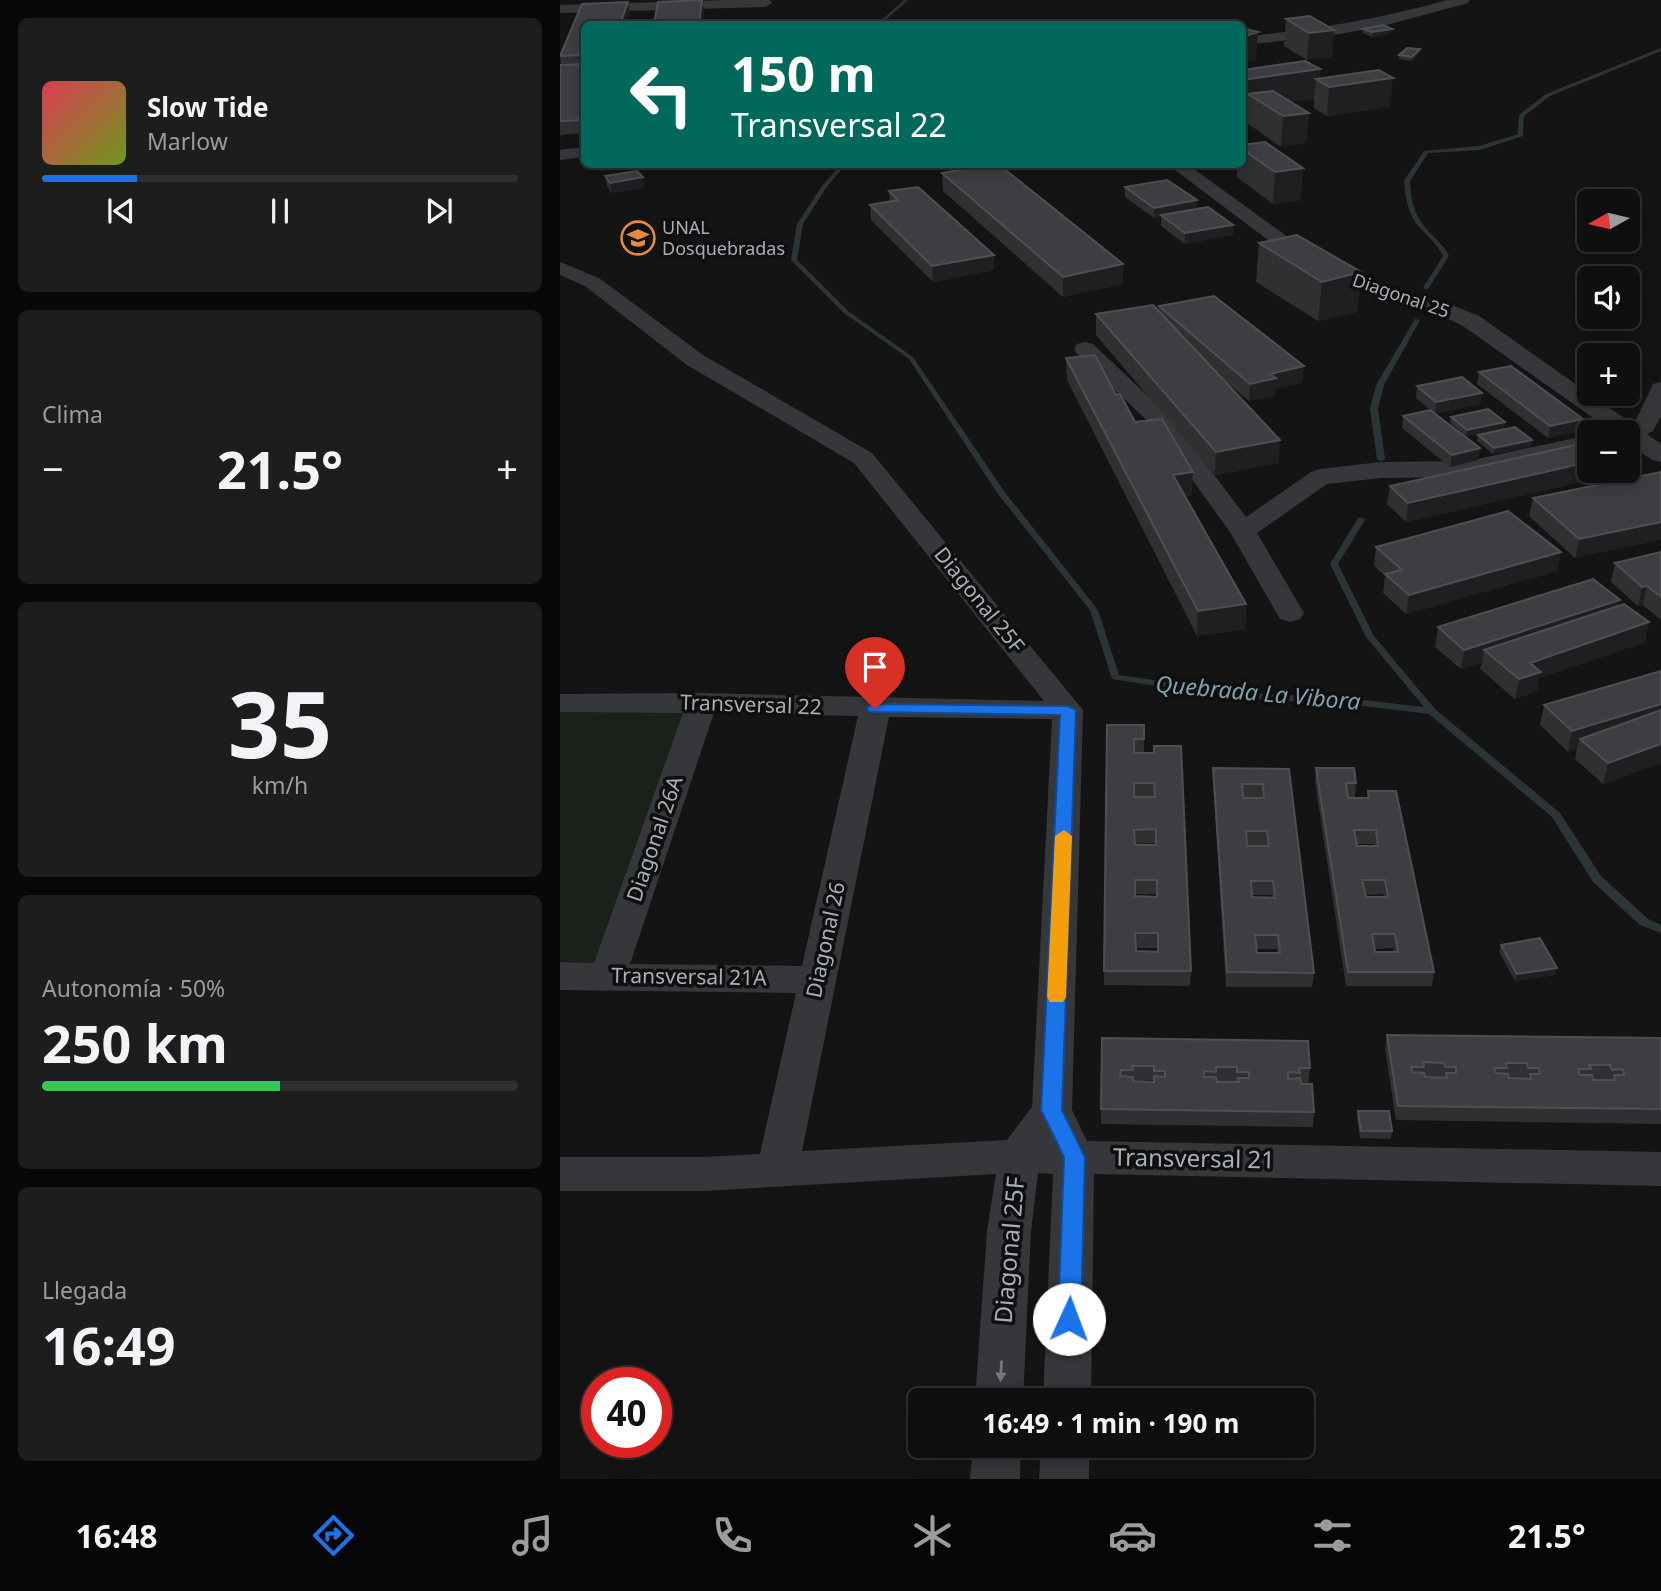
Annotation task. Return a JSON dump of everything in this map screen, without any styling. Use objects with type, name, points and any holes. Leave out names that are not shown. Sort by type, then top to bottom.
[{"type":"street","points":[[1246,41],[1343,30],[1463,0]]},
{"type":"street","points":[[560,9],[758,6]]},
{"type":"street","points":[[560,146],[581,143]]},
{"type":"street","points":[[560,155],[581,152]]},
{"type":"street","name":"Diagonal 25","points":[[1181,168],[1303,257],[1345,276],[1471,321],[1610,420]]},
{"type":"street","name":"Diagonal 25F","points":[[560,268],[593,282],[695,360],[863,458],[1068,710]]},
{"type":"street","points":[[1085,349],[1163,423],[1243,531],[1290,613]]},
{"type":"street","points":[[1640,428],[1645,426],[1661,389]]},
{"type":"street","name":"Diagonal 25","points":[[1640,441],[1661,455]]},
{"type":"street","points":[[1243,531],[1320,477],[1381,470],[1468,469],[1577,445]]},
{"type":"street","name":"Transversal 22","points":[[560,703],[702,702],[875,709],[1068,710]]},
{"type":"street","name":"Diagonal 26A","points":[[608,975],[702,702]]},
{"type":"street","name":"Diagonal 26","points":[[777,1171],[875,709]]},
{"type":"street","points":[[1067,1388],[1074,1157],[1052,1110],[1068,710]]},
{"type":"street","name":"Transversal 21A","points":[[560,976],[818,980]]},
{"type":"street","name":"Diagonal 25F","points":[[1000,1388],[1009,1231],[1019,1156],[1052,1110]]},
{"type":"street","name":"Transversal 21","points":[[560,1174],[691,1175],[1019,1156],[1661,1169]]},
{"type":"street","points":[[995,1479],[996,1458]]},
{"type":"street","points":[[1064,1479],[1065,1458]]},
{"type":"shaded area","points":[[702,702],[608,975],[560,976],[560,703]]},
{"type":"building","points":[[702,0],[699,21],[655,21],[658,2]]},
{"type":"building","points":[[628,2],[621,21],[581,21],[581,55],[560,56],[582,4]]},
{"type":"building","points":[[1310,16],[1334,30],[1309,33],[1286,19]]},
{"type":"building","points":[[1383,25],[1392,29],[1372,32],[1363,29]]},
{"type":"building","points":[[1246,29],[1258,32],[1246,36]]},
{"type":"building","points":[[1407,48],[1420,49],[1412,57],[1399,55]]},
{"type":"building","points":[[1305,61],[1320,69],[1246,79],[1246,69]]},
{"type":"building","points":[[581,64],[581,120],[560,121],[560,65]]},
{"type":"building","points":[[1379,70],[1393,78],[1329,87],[1316,79]]},
{"type":"building","points":[[1273,91],[1309,113],[1283,116],[1248,94]]},
{"type":"building","points":[[1265,142],[1303,168],[1275,172],[1246,152],[1246,144]]},
{"type":"building","points":[[969,168],[1003,168],[1123,264],[1063,277],[942,173]]},
{"type":"building","points":[[637,171],[643,177],[610,183],[605,176]]},
{"type":"building","points":[[1167,180],[1197,200],[1154,208],[1125,187]]},
{"type":"building","points":[[918,187],[994,255],[932,266],[870,205],[898,200],[889,191]]},
{"type":"building","points":[[1208,207],[1233,225],[1185,233],[1161,215]]},
{"type":"building","points":[[1297,235],[1361,272],[1322,282],[1259,243]]},
{"type":"building","points":[[1214,296],[1304,366],[1270,374],[1276,378],[1250,384],[1159,306]]},
{"type":"building","points":[[1153,305],[1280,440],[1216,452],[1096,314]]},
{"type":"building","points":[[1095,355],[1116,395],[1120,394],[1135,422],[1162,419],[1193,472],[1173,475],[1246,604],[1198,611],[1066,358]]},
{"type":"building","points":[[1511,366],[1583,419],[1550,426],[1479,372]]},
{"type":"building","points":[[1462,377],[1482,393],[1436,402],[1417,386]]},
{"type":"building","points":[[1488,409],[1505,422],[1467,430],[1451,417]]},
{"type":"building","points":[[1430,410],[1480,448],[1452,455],[1403,416]]},
{"type":"building","points":[[1515,427],[1532,440],[1494,448],[1478,435]]},
{"type":"building","points":[[1577,445],[1577,465],[1408,503],[1390,486]]},
{"type":"building","points":[[1661,472],[1661,522],[1579,539],[1533,498],[1607,483],[1640,483],[1640,476]]},
{"type":"building","points":[[1508,511],[1561,552],[1409,595],[1385,574],[1402,570],[1376,547]]},
{"type":"building","points":[[1661,552],[1661,597],[1647,586],[1642,587],[1615,563]]},
{"type":"building","points":[[1593,579],[1620,600],[1464,650],[1438,627]]},
{"type":"building","points":[[1624,604],[1649,622],[1530,663],[1541,672],[1519,679],[1484,650]]},
{"type":"building","points":[[1661,671],[1661,704],[1572,731],[1544,705]]},
{"type":"building","points":[[1661,710],[1661,744],[1608,763],[1580,739]]},
{"type":"building","points":[[1107,725],[1144,725],[1144,739],[1134,739],[1134,753],[1154,753],[1154,746],[1181,746],[1191,971],[1104,971]],"holes":[[[1134,783],[1154,783],[1155,797],[1134,797]],[[1156,829],[1156,845],[1135,845],[1134,830]],[[1135,880],[1157,880],[1157,897],[1135,896]],[[1135,933],[1158,933],[1158,952],[1136,951]]]},
{"type":"building","points":[[1213,768],[1289,769],[1314,973],[1227,972]],"holes":[[[1242,784],[1263,784],[1264,798],[1243,798]],[[1246,831],[1267,831],[1269,846],[1247,846]],[[1251,881],[1273,881],[1275,898],[1252,897]],[[1255,935],[1278,935],[1280,953],[1257,953]]]},
{"type":"building","points":[[1316,768],[1354,768],[1356,783],[1346,783],[1348,798],[1369,798],[1368,791],[1396,791],[1434,972],[1348,972]],"holes":[[[1354,830],[1376,830],[1378,846],[1357,846]],[[1362,880],[1385,880],[1388,897],[1366,897]],[[1372,934],[1395,934],[1398,952],[1375,952]]]},
{"type":"building","points":[[1540,938],[1557,968],[1517,974],[1501,945]]},
{"type":"building","points":[[1387,1035],[1661,1038],[1661,1109],[1398,1106]],"holes":[[[1423,1062],[1444,1063],[1445,1067],[1456,1067],[1456,1073],[1446,1073],[1447,1078],[1425,1077],[1424,1073],[1412,1072],[1411,1067],[1424,1067]],[[1506,1063],[1527,1063],[1528,1068],[1539,1068],[1540,1074],[1530,1074],[1531,1079],[1509,1078],[1508,1074],[1496,1073],[1494,1068],[1507,1068]],[[1589,1065],[1610,1065],[1612,1070],[1623,1069],[1624,1075],[1614,1075],[1615,1080],[1593,1080],[1592,1075],[1580,1075],[1578,1069],[1591,1069]]]},
{"type":"building","points":[[1102,1038],[1308,1041],[1310,1068],[1299,1068],[1300,1073],[1288,1072],[1288,1079],[1300,1078],[1301,1084],[1312,1084],[1314,1112],[1101,1109]],"holes":[[[1132,1066],[1154,1066],[1154,1071],[1165,1071],[1165,1077],[1154,1076],[1154,1082],[1133,1081],[1133,1077],[1120,1076],[1121,1070],[1133,1070]],[[1216,1067],[1237,1067],[1237,1072],[1249,1072],[1249,1078],[1238,1078],[1239,1082],[1217,1082],[1216,1077],[1204,1077],[1204,1071],[1216,1072]]]},
{"type":"building","points":[[1358,1111],[1389,1111],[1392,1131],[1361,1131]]},
{"type":"waterway","name":"Quebrada La Vibora","points":[[882,21],[906,0]]},
{"type":"waterway","points":[[1426,288],[1446,256],[1417,220],[1409,198],[1407,181],[1426,152],[1480,148],[1521,135],[1521,116],[1548,95],[1661,49]]},
{"type":"waterway","name":"Quebrada La Vibora","points":[[841,168],[824,187],[800,224],[794,260],[846,312],[911,358],[1001,492],[1094,610],[1115,677],[1234,695],[1346,701],[1432,711]]},
{"type":"waterway","points":[[1381,459],[1374,409],[1380,385],[1417,320]]},
{"type":"waterway","points":[[1361,520],[1334,564],[1370,637],[1432,711]]},
{"type":"waterway","name":"Quebrada La Vibora","points":[[1432,711],[1556,815],[1597,879],[1644,922],[1661,929]]},
{"type":"slow traffic","points":[[1057,997],[1064,836]]},
{"type":"place","name":"UNAL Dosquebradas","points":[[638,238]]},
{"type":"route","points":[[875,709],[1068,710],[1052,1110],[1074,1157],[1069,1319]]}]
